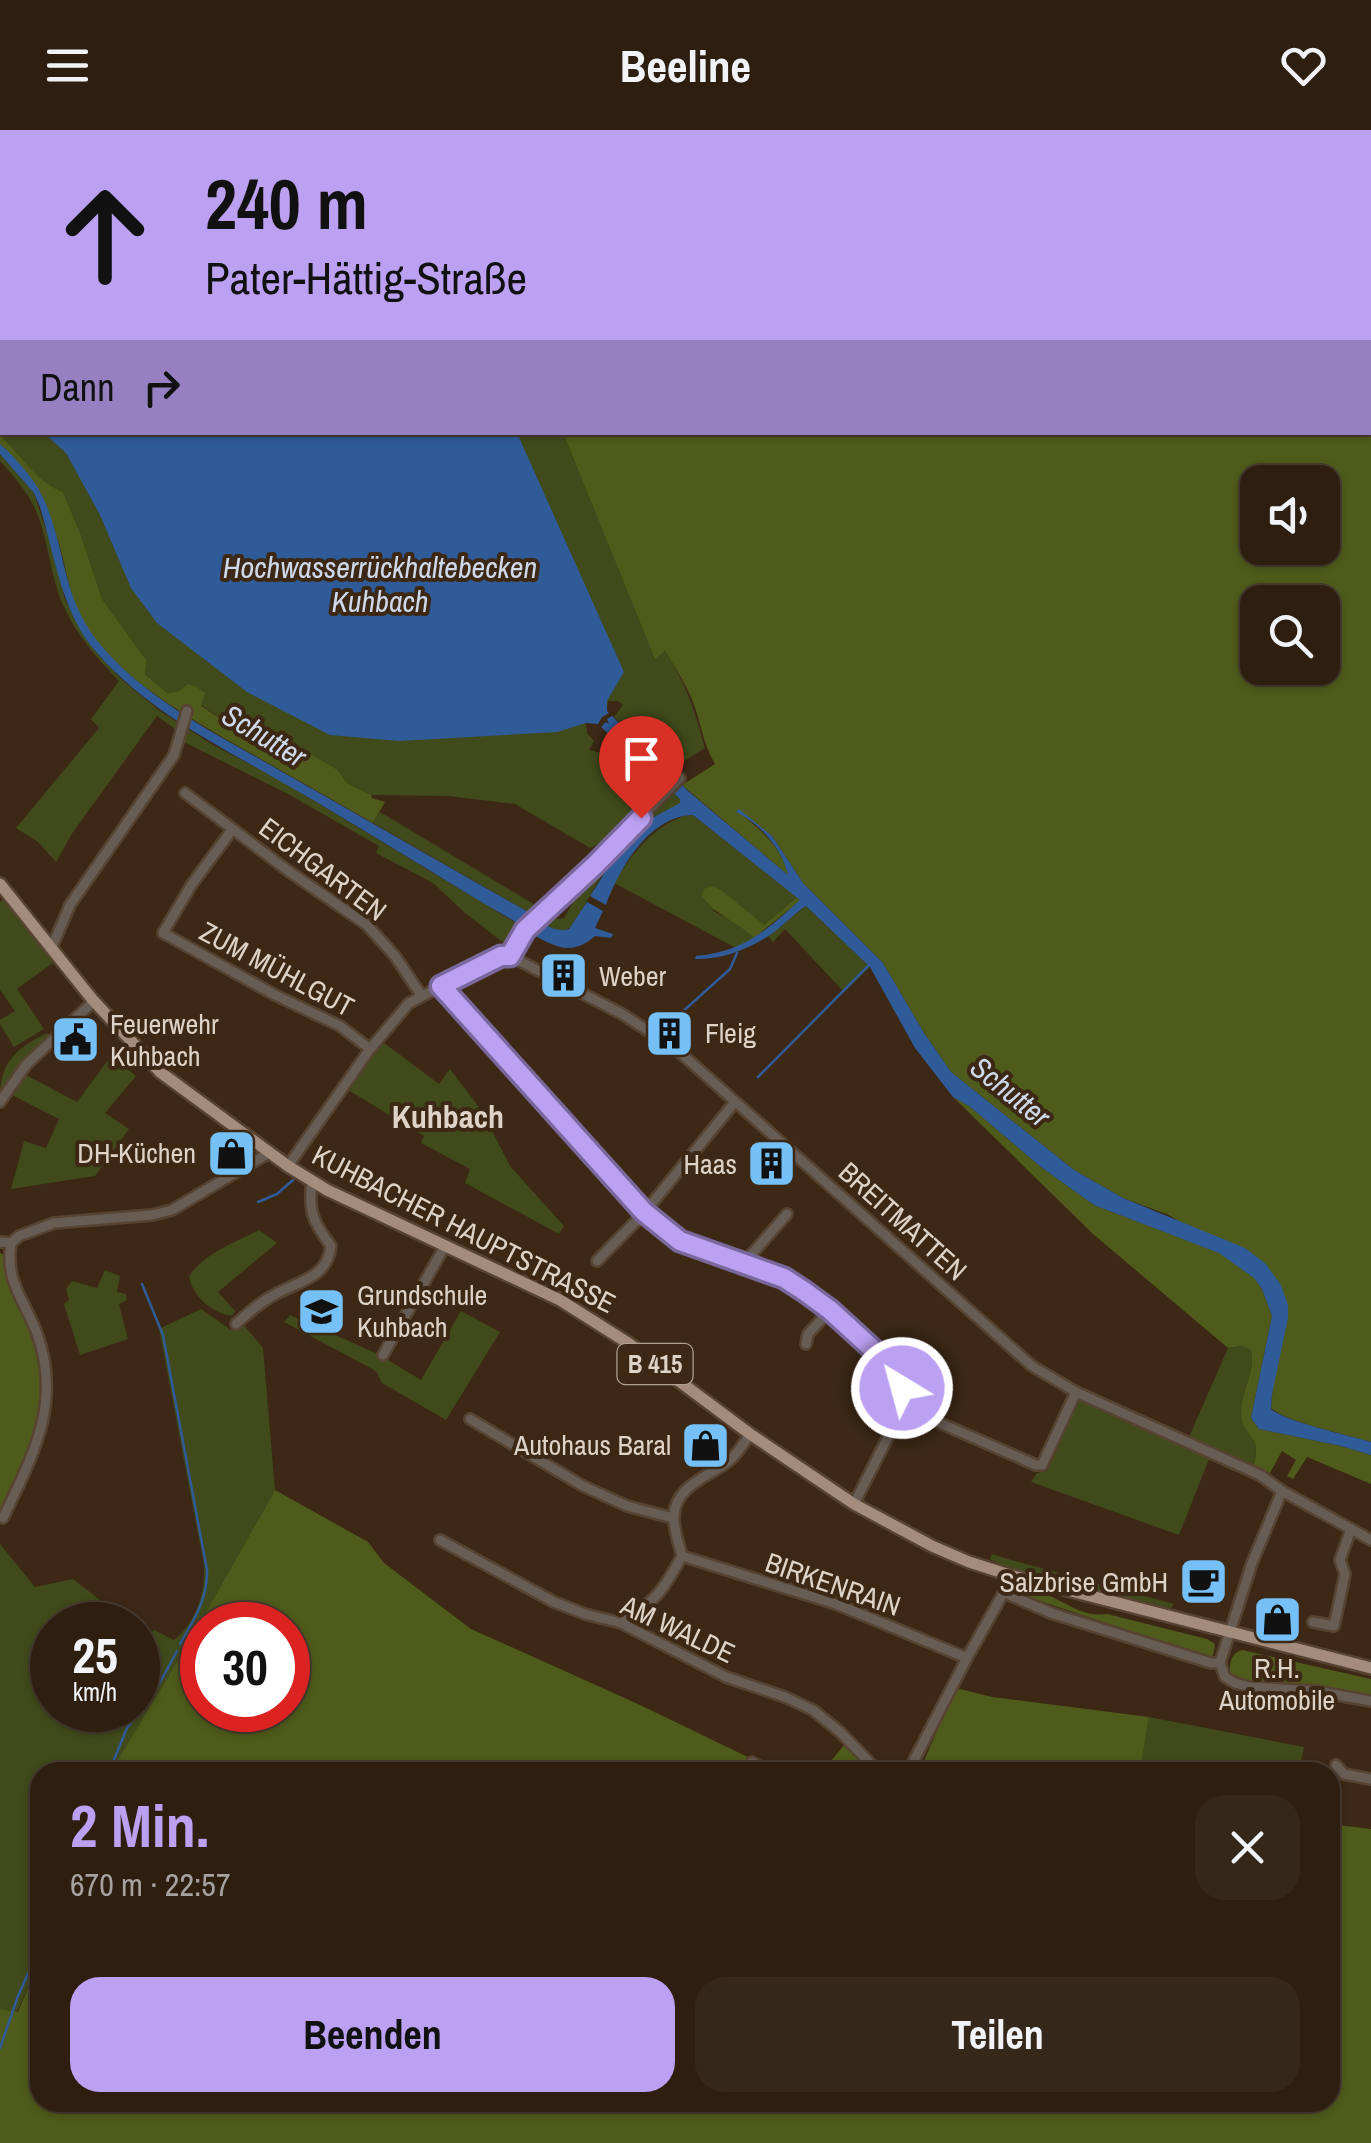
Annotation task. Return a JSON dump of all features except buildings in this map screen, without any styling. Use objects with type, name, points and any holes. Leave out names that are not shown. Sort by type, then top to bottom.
[{"type":"main road","name":"KUHBACHER HAUPTSTRASSE","points":[[0,884],[94,1001],[160,1072],[288,1166],[544,1292],[628,1343],[750,1434],[854,1504],[932,1546],[1013,1576]]},
{"type":"main road","name":"B 415","points":[[1013,1576],[1371,1668]]},
{"type":"street","points":[[52,947],[70,905],[174,755],[187,712]]},
{"type":"street","points":[[288,1166],[370,1049],[409,1003],[501,956],[510,956],[538,916],[595,865],[680,778]]},
{"type":"street","name":"EICHGARTEN","points":[[185,793],[367,925],[395,956],[420,995]]},
{"type":"street","name":"ZUM MÜHLGUT","points":[[232,830],[192,884],[163,933],[340,1026],[370,1049]]},
{"type":"street","name":"BREITMATTEN","points":[[510,956],[622,1014],[674,1048],[1032,1366],[1076,1392],[1260,1475],[1371,1540]]},
{"type":"street","points":[[441,986],[644,1212],[680,1241],[784,1278],[830,1310],[894,1369],[902,1388],[901,1406],[854,1504]]},
{"type":"street","points":[[0,1102],[26,1065],[94,1001]]},
{"type":"street","points":[[597,1262],[644,1212],[734,1102]]},
{"type":"street","points":[[2,1518],[40,1438],[47,1372],[34,1327],[18,1298],[6,1242],[54,1223],[172,1210],[269,1153]]},
{"type":"street","points":[[236,1324],[256,1306],[320,1271],[330,1260],[331,1246],[315,1225],[309,1202],[312,1181]]},
{"type":"street","points":[[744,1263],[788,1214]]},
{"type":"street","points":[[383,1355],[445,1246]]},
{"type":"street","points":[[806,1344],[808,1334],[830,1310]]},
{"type":"street","points":[[901,1406],[1036,1466],[1042,1465],[1076,1392]]},
{"type":"street","points":[[470,1419],[583,1486],[626,1506],[673,1518]]},
{"type":"street","points":[[621,1623],[647,1607],[665,1588],[682,1556],[673,1518],[678,1501],[697,1480],[726,1464],[750,1434]]},
{"type":"street","points":[[1282,1491],[1252,1563],[1220,1663],[1226,1677],[1250,1688],[1315,1691],[1371,1701]]},
{"type":"street","points":[[1313,1622],[1334,1626],[1345,1574],[1340,1560],[1350,1528]]},
{"type":"street","name":"AM WALDE","points":[[440,1540],[554,1602],[621,1623],[726,1677],[814,1710],[869,1762]]},
{"type":"street","name":"BIRKENRAIN","points":[[682,1556],[836,1604],[967,1658]]},
{"type":"street","points":[[913,1762],[1013,1576]]},
{"type":"street","points":[[1005,1593],[1052,1613],[1220,1663]]},
{"type":"street","points":[[1340,1770],[1344,1774],[1371,1779]]},
{"type":"green space","name":"Hochwasserrückhaltebecken Kuhbach","points":[[0,435],[564,435],[655,658],[665,651],[672,663],[689,698],[705,748],[681,763],[673,776],[614,717],[623,705],[608,701],[607,711],[597,723],[586,723],[587,733],[594,741],[589,750],[613,756],[620,745],[664,785],[590,848],[515,804],[448,796],[371,795],[347,783],[338,770],[311,754],[258,728],[238,729],[179,691],[167,693],[145,674],[147,661],[102,599],[63,492],[37,475]]},
{"type":"green space","points":[[0,435],[37,475],[63,492],[102,599],[147,661],[145,674],[167,693],[188,684],[195,686],[205,693],[201,706],[237,729],[258,728],[338,770],[347,783],[385,802],[373,823],[188,716],[115,662],[82,620],[47,509],[32,481],[0,444]]},
{"type":"green space","points":[[564,435],[1371,435],[1371,1442],[1303,1423],[1271,1408],[1281,1285],[1169,1215],[1123,1198],[1074,1170],[951,1072],[883,963],[803,883],[772,836],[741,814],[777,849],[789,876],[682,785],[715,764],[680,676],[665,651],[655,659]]},
{"type":"green space","points":[[0,454],[34,493],[65,600],[95,651],[121,679],[160,711],[213,745],[278,779],[519,925],[506,945],[433,883],[376,853],[379,846],[288,794],[176,738],[178,731],[157,716],[73,832],[56,862],[38,842],[16,828],[99,728],[91,719],[119,681],[88,646],[69,618],[36,511],[0,461]]},
{"type":"green space","points":[[673,793],[680,804],[654,817],[616,855],[573,926],[563,931],[540,922],[546,916],[564,918],[599,867]]},
{"type":"green space","points":[[380,812],[535,905],[530,913],[373,823]]},
{"type":"green space","points":[[693,815],[797,897],[764,925],[710,909],[754,938],[736,948],[614,883],[653,834]]},
{"type":"green space","points":[[711,886],[764,925],[797,897],[801,900],[754,938],[707,903],[702,896],[704,889]]},
{"type":"green space","points":[[3,899],[54,962],[17,989],[44,1029],[14,1047],[0,1024],[0,1020],[15,1011],[0,990]]},
{"type":"green space","points":[[806,906],[870,967],[844,992],[785,929],[773,942],[768,936]]},
{"type":"green space","points":[[47,1033],[50,1036],[18,1069],[0,1096],[7,1065],[27,1044]]},
{"type":"green space","points":[[383,1042],[439,1084],[450,1069],[482,1111],[510,1166],[564,1226],[559,1234],[465,1183],[470,1169],[421,1143],[424,1136],[348,1090]]},
{"type":"green space","points":[[111,1056],[136,1076],[105,1113],[129,1129],[95,1176],[11,1189],[24,1141],[46,1148],[59,1119],[10,1094],[24,1074],[77,1102]]},
{"type":"green space","points":[[953,1097],[1094,1205],[1220,1253],[1254,1278],[1272,1316],[1251,1418],[1259,1429],[1371,1455],[1371,1484],[1307,1457],[1293,1479],[1287,1476],[1296,1460],[1282,1451],[1270,1473],[1253,1466],[1256,1448],[1241,1414],[1251,1350],[1242,1346],[1228,1348],[1093,1234]]},
{"type":"green space","points":[[259,1230],[277,1243],[218,1292],[235,1311],[232,1316],[217,1311],[199,1297],[189,1276],[212,1255]]},
{"type":"green space","points":[[0,1253],[6,1256],[6,1272],[39,1352],[41,1368],[39,1427],[0,1514]]},
{"type":"green space","points":[[105,1270],[120,1276],[117,1292],[126,1294],[127,1300],[119,1304],[128,1339],[80,1355],[64,1304],[69,1300],[66,1289],[72,1281],[97,1288]]},
{"type":"green space","points":[[201,1309],[231,1330],[243,1324],[263,1348],[275,1490],[212,1602],[199,1602],[204,1565],[159,1329]]},
{"type":"green space","points":[[461,1311],[500,1332],[446,1420],[382,1383],[376,1371],[284,1322],[290,1315],[378,1354],[421,1380]]},
{"type":"green space","points":[[1242,1346],[1251,1350],[1252,1358],[1241,1414],[1256,1448],[1253,1466],[1189,1437],[1228,1348]]},
{"type":"green space","points":[[1079,1400],[1209,1459],[1179,1535],[1031,1482],[1037,1473],[1047,1471]]},
{"type":"green space","points":[[275,1490],[368,1542],[384,1563],[471,1629],[757,1762],[117,1762],[135,1732],[160,1732],[160,1690],[180,1657],[180,1732],[310,1732],[310,1602],[212,1602]]},
{"type":"green space","points":[[0,1544],[35,1587],[73,1579],[102,1602],[30,1602],[30,1732],[135,1732],[117,1762],[30,1762],[30,1982],[17,2012],[0,2009]]},
{"type":"green space","points":[[992,1554],[1174,1604],[1171,1608],[1135,1600],[1121,1602],[1006,1567],[990,1559]]},
{"type":"green space","points":[[1016,1586],[1043,1593],[1087,1613],[1107,1614],[1207,1639],[1214,1643],[1212,1658],[1019,1594],[1013,1591]]},
{"type":"green space","points":[[160,1633],[174,1640],[180,1635],[180,1657],[160,1690]]},
{"type":"green space","points":[[1242,1650],[1371,1679],[1371,1697],[1321,1687],[1252,1683],[1230,1673],[1232,1658]]},
{"type":"green space","points":[[956,1688],[992,1697],[1149,1717],[1142,1762],[923,1762]]},
{"type":"green space","points":[[1149,1717],[1304,1747],[1301,1762],[1142,1762]]},
{"type":"green space","points":[[844,1745],[864,1762],[830,1762]]},
{"type":"green space","points":[[1340,1825],[1371,1829],[1371,2143],[0,2143],[0,2009],[18,2012],[30,1983],[30,2112],[1340,2112]]},
{"type":"water","name":"Hochwasserrückhaltebecken Kuhbach","points":[[46,435],[518,435],[624,672],[607,701],[609,713],[598,724],[586,723],[557,732],[399,741],[330,735],[247,692],[157,623],[131,588],[100,515],[66,453]]},
{"type":"water","points":[[0,444],[42,496],[73,597],[91,632],[145,687],[214,733],[548,926],[569,929],[587,902],[603,911],[595,928],[613,934],[611,938],[595,936],[570,948],[541,939],[206,739],[138,693],[98,654],[76,622],[61,585],[40,507],[34,493],[0,454]]},
{"type":"water","points":[[612,716],[688,791],[788,875],[769,838],[736,812],[739,809],[772,836],[803,883],[883,963],[951,1072],[1074,1170],[1123,1198],[1245,1248],[1265,1263],[1281,1285],[1288,1305],[1271,1409],[1303,1423],[1371,1442],[1371,1455],[1259,1429],[1251,1418],[1272,1316],[1254,1278],[1219,1253],[1094,1205],[953,1097],[915,1048],[870,967],[806,906],[750,946],[723,956],[695,959],[753,938],[800,900],[693,815],[663,824],[650,834],[628,861],[606,905],[590,896],[616,855],[654,817],[680,803],[601,727],[609,724],[607,719]]},
{"type":"waterway","points":[[670,1023],[730,969],[737,953]]},
{"type":"waterway","points":[[758,1077],[869,965]]},
{"type":"waterway","points":[[258,1202],[277,1194],[293,1180]]},
{"type":"waterway","points":[[142,1284],[163,1335],[207,1570],[202,1602]]},
{"type":"waterway","points":[[113,1762],[127,1728],[156,1690],[177,1651]]},
{"type":"waterway","points":[[0,2048],[30,1969]]},
{"type":"place","name":"Weber","points":[[564,976]]},
{"type":"place","name":"Fleig","points":[[670,1033]]},
{"type":"place","name":"Feuerwehr Kuhbach","points":[[75,1040]]},
{"type":"place","name":"DH-Küchen","points":[[231,1153]]},
{"type":"place","name":"Haas","points":[[772,1164]]},
{"type":"place","name":"Grundschule Kuhbach","points":[[322,1311]]},
{"type":"place","name":"Autohaus Baral","points":[[706,1445]]},
{"type":"place","name":"Salzbrise GmbH","points":[[1203,1582]]},
{"type":"place","name":"R.H. Automobile","points":[[1277,1620]]},
{"type":"district","name":"Kuhbach","points":[[448,1117]]},
{"type":"route","points":[[641,818],[525,930],[510,956],[501,956],[441,986],[644,1212],[680,1241],[784,1278],[804,1291],[889,1364],[902,1388]]},
{"type":"water label","name":"Schutter","points":[[264,736]]},
{"type":"water label","name":"Schutter","points":[[1010,1092]]}]
